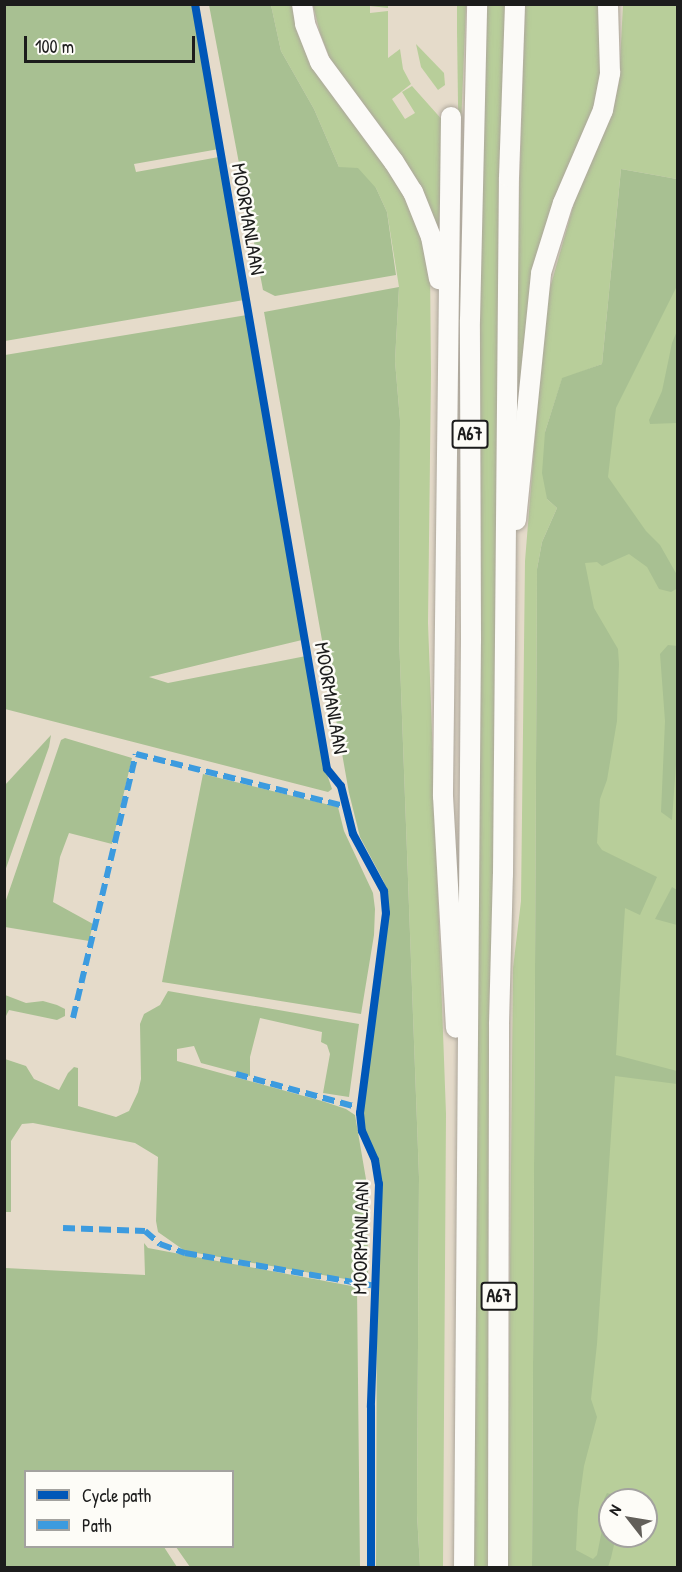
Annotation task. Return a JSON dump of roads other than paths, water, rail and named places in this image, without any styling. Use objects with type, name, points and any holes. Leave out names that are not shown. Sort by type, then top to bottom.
[{"type":"highway","name":"A67","points":[[302,4],[306,24],[320,62],[394,162],[413,192],[425,220],[438,272],[448,360]]},
{"type":"highway","name":"A67","points":[[464,1568],[471,640],[470,320],[477,4]]},
{"type":"highway","name":"A67","points":[[498,1568],[499,1024],[509,177],[515,4]]},
{"type":"highway","name":"A67","points":[[505,588],[520,490],[536,304],[541,273],[559,213],[603,110],[610,73],[608,4]]},
{"type":"highway","name":"A67","points":[[451,117],[443,796],[455,1020],[466,1101]]}]
